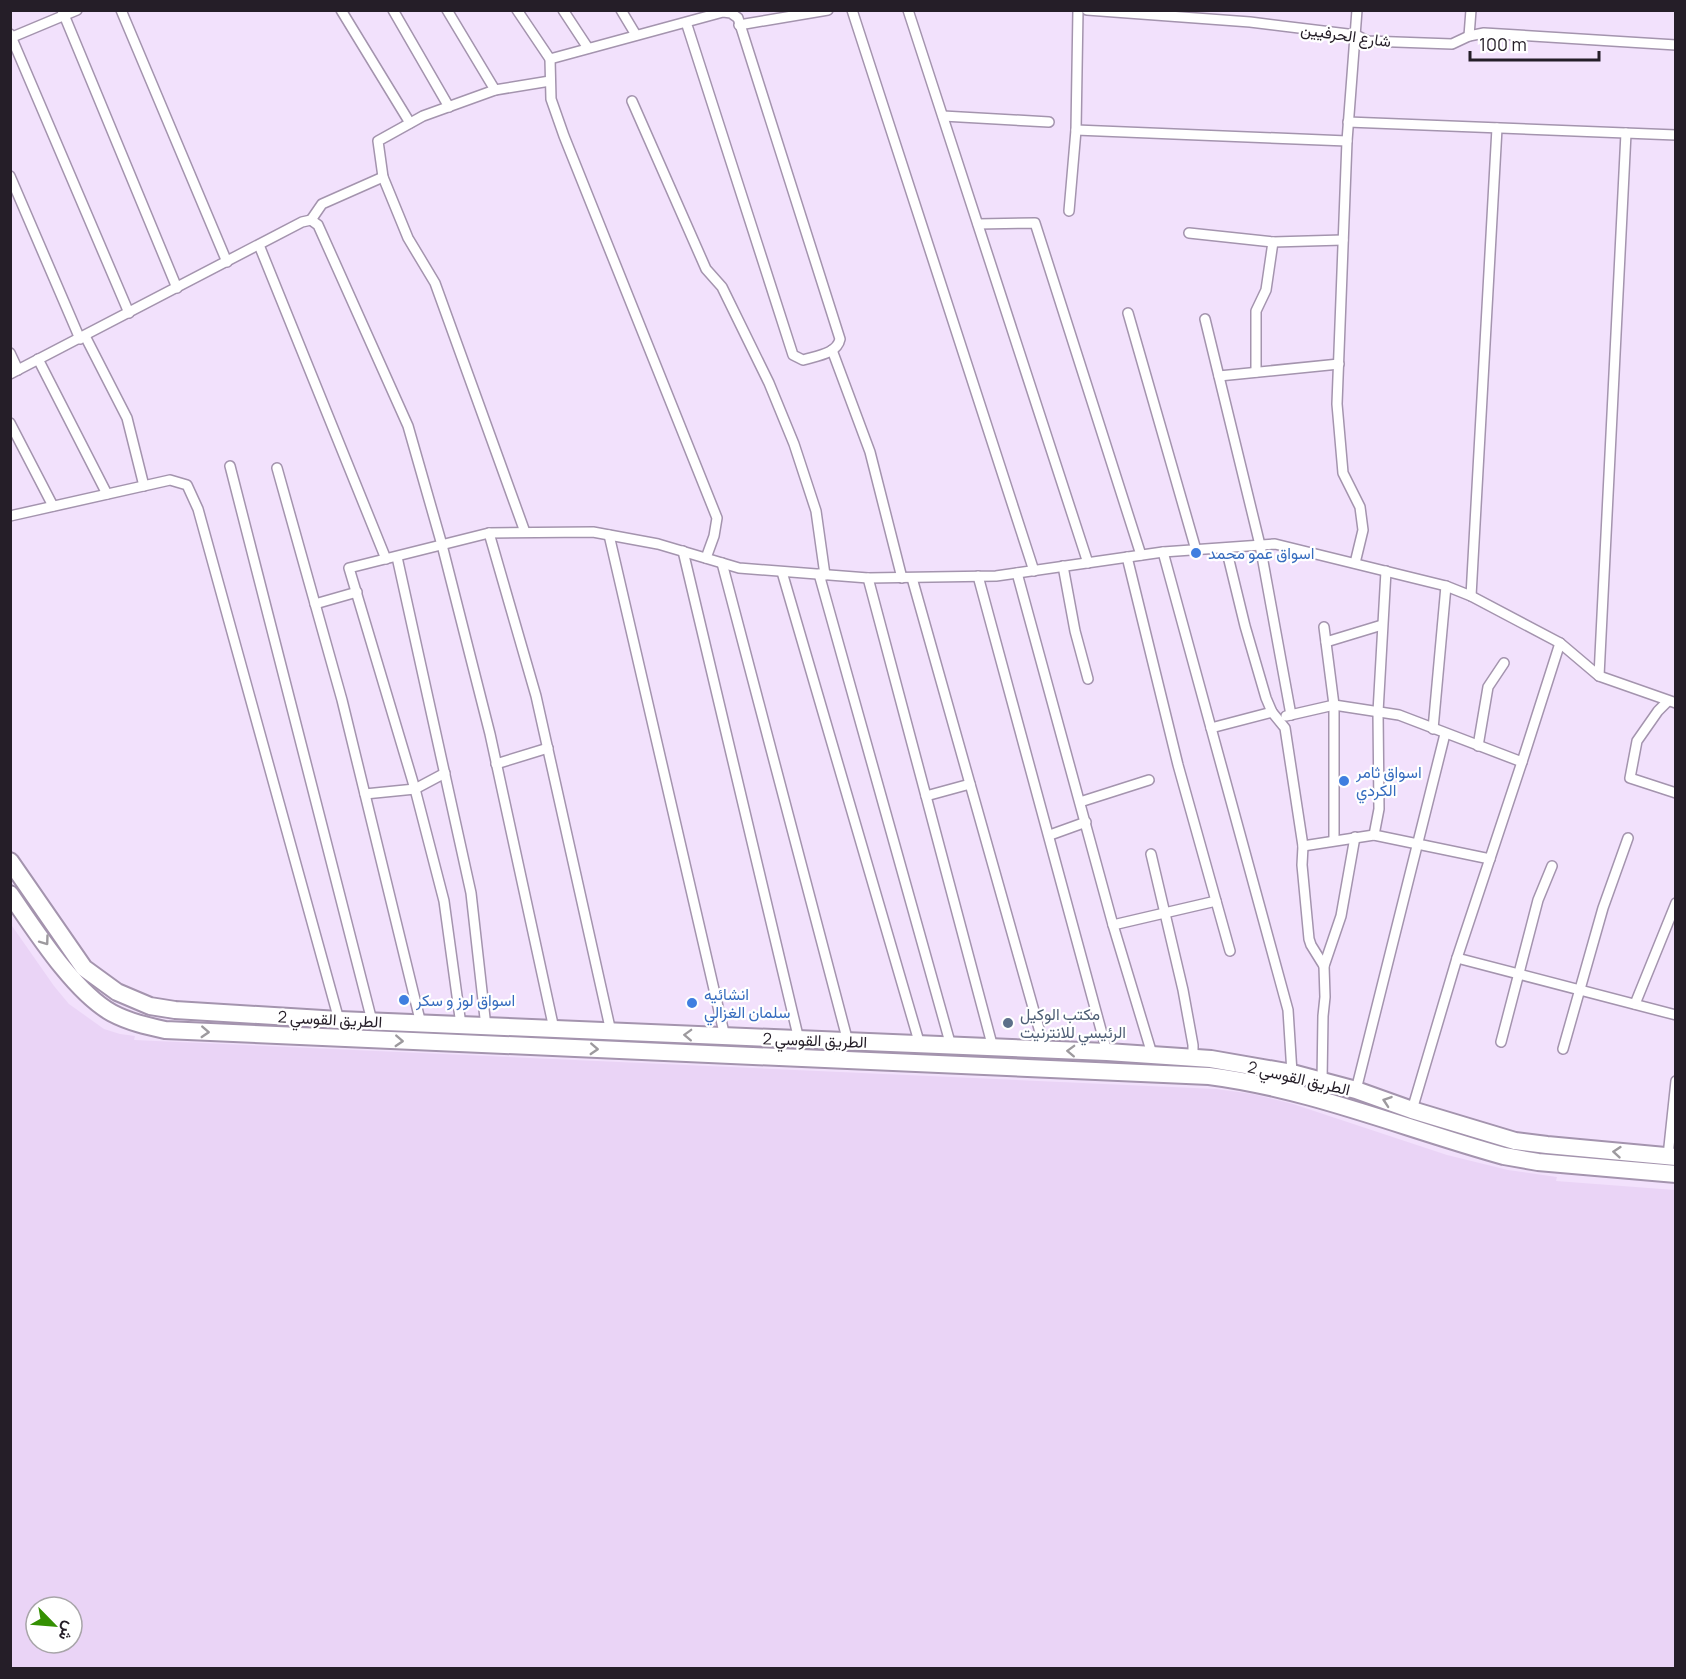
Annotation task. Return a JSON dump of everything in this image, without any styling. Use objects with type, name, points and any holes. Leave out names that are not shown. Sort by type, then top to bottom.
[{"type":"highway","name":"الطريق القوسي 2","points":[[10,861],[84,968],[117,992],[150,1006],[175,1010],[372,1022],[1107,1052],[1193,1058],[1292,1073],[1356,1090],[1412,1110],[1515,1141],[1672,1156]]},
{"type":"highway","name":"الطريق القوسي 2","points":[[10,894],[74,980],[97,1003],[131,1022],[165,1030],[1227,1078],[1290,1091],[1504,1156],[1539,1162],[1676,1174]]},
{"type":"highway","points":[[716,1055],[721,1037]]},
{"type":"highway","points":[[743,1056],[742,1045],[745,1038]]},
{"type":"street","points":[[76,10],[63,13],[11,37],[129,313]]},
{"type":"street","points":[[121,10],[227,262]]},
{"type":"street","points":[[341,10],[410,123]]},
{"type":"street","points":[[393,10],[449,106]]},
{"type":"street","points":[[447,10],[495,90]]},
{"type":"street","points":[[517,10],[550,58],[551,99],[564,136],[717,518],[714,536],[706,558]]},
{"type":"street","points":[[563,10],[588,48]]},
{"type":"street","points":[[621,10],[636,35]]},
{"type":"street","points":[[550,58],[636,35],[689,21],[723,12],[731,13],[738,18],[840,339],[839,345],[832,350],[803,360],[793,355],[689,21],[686,10]]},
{"type":"street","points":[[739,25],[828,10]]},
{"type":"street","points":[[852,10],[1034,571]]},
{"type":"street","points":[[908,10],[1088,563]]},
{"type":"street","points":[[1069,211],[1076,130],[1078,10]]},
{"type":"street","name":"شارع الحرفيين","points":[[1088,10],[1250,22],[1356,35],[1368,41],[1452,44],[1469,36],[1484,33],[1676,45]]},
{"type":"street","points":[[1250,22],[1251,10]]},
{"type":"street","points":[[1355,563],[1364,530],[1360,507],[1343,473],[1337,404],[1347,141],[1357,10]]},
{"type":"street","points":[[1469,36],[1471,10]]},
{"type":"street","points":[[63,13],[177,288]]},
{"type":"street","points":[[525,532],[435,283],[408,238],[383,177],[378,141],[423,116],[449,106],[495,90],[550,81]]},
{"type":"street","points":[[632,101],[706,269],[722,287],[769,383],[794,444],[816,511],[822,575],[951,1046]]},
{"type":"street","points":[[943,116],[1049,122]]},
{"type":"street","points":[[1348,122],[1676,135]]},
{"type":"street","points":[[1471,596],[1497,128]]},
{"type":"street","points":[[1076,130],[1347,141]]},
{"type":"street","points":[[1599,676],[1626,134]]},
{"type":"street","points":[[10,176],[82,337],[127,418],[144,486]]},
{"type":"street","points":[[10,353],[14,372],[302,222],[311,220],[321,204],[383,177]]},
{"type":"street","points":[[311,220],[318,225],[408,426],[442,545],[496,764],[554,1029]]},
{"type":"street","points":[[978,224],[1035,223],[1141,555]]},
{"type":"street","points":[[1189,233],[1273,242],[1343,240]]},
{"type":"street","points":[[1256,372],[1256,311],[1266,290],[1273,242]]},
{"type":"street","points":[[259,245],[386,559]]},
{"type":"street","points":[[1128,314],[1196,550]]},
{"type":"street","points":[[1205,319],[1260,545],[1291,715]]},
{"type":"street","points":[[832,350],[870,452],[902,578]]},
{"type":"street","points":[[38,360],[107,494]]},
{"type":"street","points":[[1219,376],[1339,364]]},
{"type":"street","points":[[10,423],[53,506]]},
{"type":"street","points":[[230,466],[372,1022]]},
{"type":"street","points":[[277,468],[342,699],[421,1024]]},
{"type":"street","points":[[10,516],[170,480],[187,485],[193,496],[339,1020]]},
{"type":"street","points":[[461,1025],[444,901],[415,789],[349,568],[489,533],[525,532],[593,532],[658,544],[739,568],[868,578],[1017,573],[1163,552],[1275,544],[1446,586],[1471,596],[1560,643],[1599,676],[1672,702]]},
{"type":"street","points":[[489,533],[537,696],[611,1032]]},
{"type":"street","points":[[609,535],[721,1037]]},
{"type":"street","points":[[1226,548],[1245,626],[1275,715],[1285,728],[1303,846],[1302,865],[1309,939],[1324,966]]},
{"type":"street","points":[[683,551],[799,1040]]},
{"type":"street","points":[[1163,552],[1288,1010],[1292,1073]]},
{"type":"street","points":[[397,557],[471,893],[486,1026]]},
{"type":"street","points":[[1127,557],[1178,765],[1230,951]]},
{"type":"street","points":[[722,563],[848,1042]]},
{"type":"street","points":[[1063,566],[1075,631],[1088,679]]},
{"type":"street","points":[[1374,835],[1379,810],[1378,712],[1386,571]]},
{"type":"street","points":[[782,572],[920,1045]]},
{"type":"street","points":[[1017,573],[1113,925],[1152,1054]]},
{"type":"street","points":[[978,576],[1107,1052]]},
{"type":"street","points":[[868,578],[993,1048]]},
{"type":"street","points":[[912,578],[1045,1050]]},
{"type":"street","points":[[1433,729],[1446,586]]},
{"type":"street","points":[[315,604],[357,592]]},
{"type":"street","points":[[1326,642],[1382,625]]},
{"type":"street","points":[[1324,627],[1334,705],[1334,840]]},
{"type":"street","points":[[1412,1110],[1457,958],[1560,643]]},
{"type":"street","points":[[1478,746],[1488,687],[1504,663]]},
{"type":"street","points":[[1672,702],[1658,711],[1637,741],[1630,778],[1676,793]]},
{"type":"street","points":[[1211,728],[1275,715],[1291,715],[1334,705],[1399,716],[1522,762]]},
{"type":"street","points":[[1356,1090],[1445,734]]},
{"type":"street","points":[[496,764],[548,748]]},
{"type":"street","points":[[366,794],[415,789],[446,773]]},
{"type":"street","points":[[1080,802],[1149,780]]},
{"type":"street","points":[[926,796],[970,783]]},
{"type":"street","points":[[1050,836],[1086,822]]},
{"type":"street","points":[[1303,846],[1374,835],[1490,859]]},
{"type":"street","points":[[1322,1081],[1324,966],[1341,916],[1355,837]]},
{"type":"street","points":[[1563,1049],[1603,908],[1628,838]]},
{"type":"street","points":[[1151,854],[1183,990],[1193,1045],[1193,1058]]},
{"type":"street","points":[[1501,1042],[1538,900],[1552,866]]},
{"type":"street","points":[[1113,925],[1216,901]]},
{"type":"street","points":[[1635,1004],[1676,903]]},
{"type":"street","points":[[1457,958],[1676,1015]]},
{"type":"street","points":[[1672,1156],[1676,1081]]},
{"type":"shaded area","points":[[10,923],[69,1004],[104,1029],[135,1036],[134,1040],[1216,1089],[1253,1094],[1293,1104],[1447,1155],[1508,1170],[1557,1177],[1556,1181],[1675,1190],[1675,1668],[11,1668]]},
{"type":"place","name":"اسواق عمو محمد","points":[[1196,553]]},
{"type":"place","name":"اسواق ثامر الكردي","points":[[1344,781]]},
{"type":"place","name":"اسواق لوز و سكر","points":[[404,1000]]},
{"type":"place","name":"انشائيه سلمان الغزالي","points":[[692,1003]]},
{"type":"place","name":"مكتب الوكيل الرئيسي للانترنيت","points":[[1008,1023]]}]
